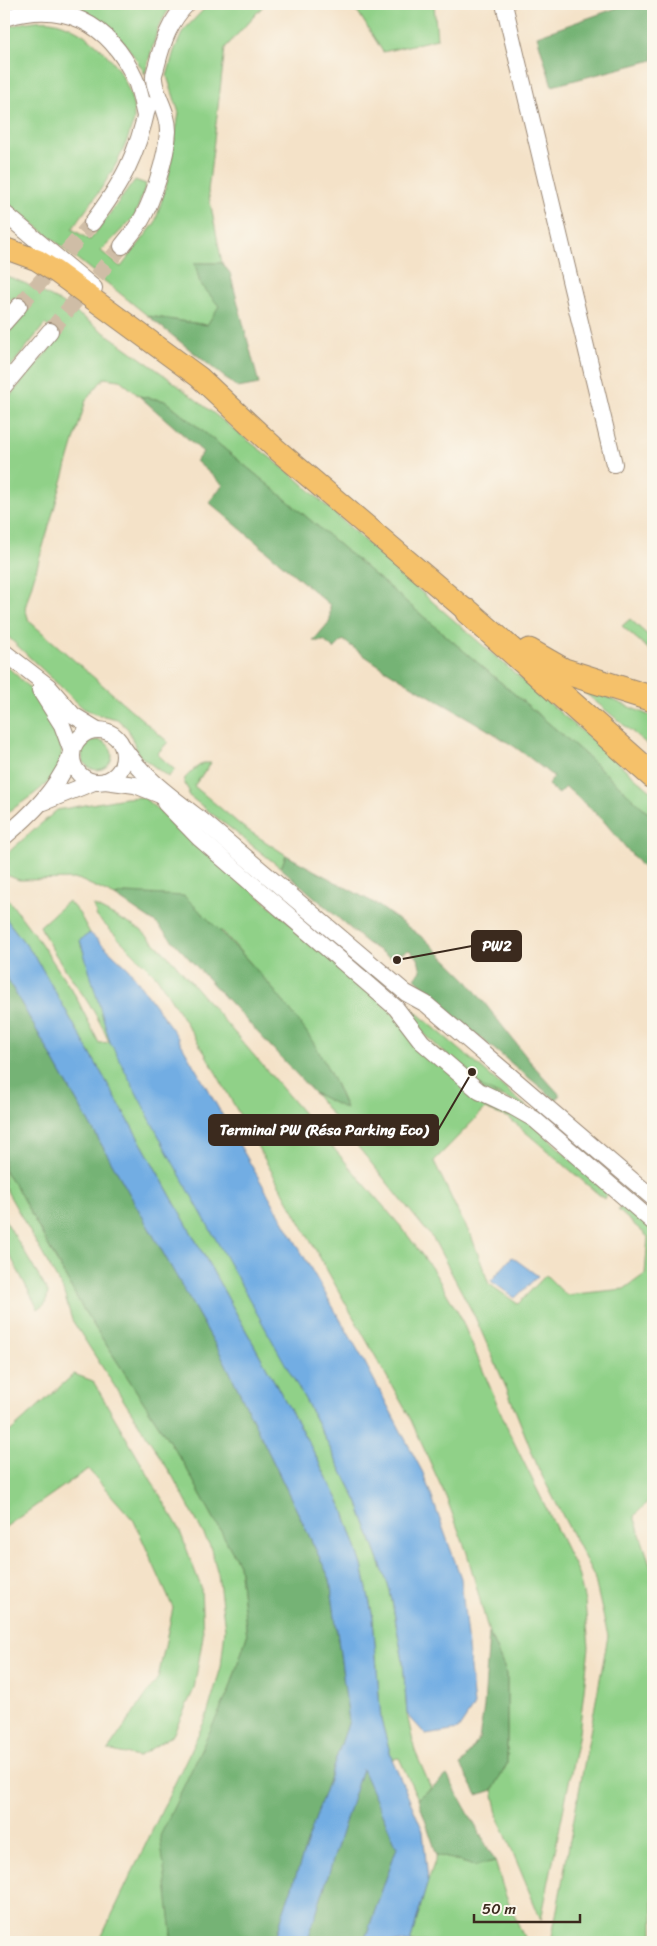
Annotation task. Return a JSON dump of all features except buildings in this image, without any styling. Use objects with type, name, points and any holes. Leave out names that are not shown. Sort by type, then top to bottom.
[{"type":"highway","points":[[468,612],[503,629],[534,655],[564,671],[653,699]]},
{"type":"highway","points":[[468,612],[653,776]]},
{"type":"main road","points":[[4,248],[37,260],[64,277],[199,377],[275,448],[468,612]]},
{"type":"main road","points":[[4,262],[31,274],[79,302],[275,448]]},
{"type":"street","points":[[92,222],[125,176],[133,158],[146,116],[162,43],[170,26],[188,4]]},
{"type":"street","points":[[504,4],[614,464]]},
{"type":"street","points":[[4,18],[26,12],[49,10],[68,13],[97,28],[116,48],[136,80],[146,116]]},
{"type":"street","points":[[122,246],[139,225],[154,192],[168,132],[167,119],[154,79]]},
{"type":"street","points":[[4,213],[199,377]]},
{"type":"street","points":[[4,323],[19,306]]},
{"type":"street","points":[[4,386],[50,331]]},
{"type":"street","points":[[4,652],[48,686],[73,715],[96,729],[112,733],[142,771],[178,803],[204,822],[406,993],[426,1004],[653,1198]]},
{"type":"street","points":[[19,665],[40,690],[62,725],[76,770],[81,776],[100,781],[135,785],[178,803]]},
{"type":"street","points":[[9,833],[42,803],[63,776],[72,754],[74,743],[87,731],[96,729]]},
{"type":"street","points":[[42,803],[113,777],[123,764],[123,747]]},
{"type":"street","points":[[154,793],[199,838],[396,1008],[422,1042],[450,1067],[479,1091],[534,1119],[653,1222]]},
{"type":"street","points":[[406,993],[420,1013],[653,1210]]},
{"type":"green space","points":[[64,4],[172,4],[158,28],[145,74],[130,51],[102,21],[78,8]]},
{"type":"green space","points":[[209,4],[265,4],[225,48],[208,191],[222,263],[195,263],[200,283],[220,306],[207,325],[148,316],[4,200],[4,29],[36,21],[56,22],[71,27],[98,46],[120,73],[128,88],[133,104],[134,120],[124,148],[104,184],[72,229],[90,240],[135,180],[146,184],[135,216],[101,251],[121,267],[155,223],[168,179],[179,113],[167,76],[174,51],[183,31]]},
{"type":"green space","points":[[340,4],[434,4],[437,39],[383,52],[358,12]]},
{"type":"green space","points":[[628,4],[653,4],[653,60],[552,86],[537,36]]},
{"type":"green space","points":[[195,263],[222,263],[230,273],[259,384],[238,388],[148,316],[207,325],[219,306],[200,283]]},
{"type":"green space","points":[[4,275],[57,300],[84,318],[167,377],[295,477],[404,577],[653,793],[653,817],[580,750],[282,496],[166,401],[139,396],[120,380],[104,378],[86,400],[25,608],[29,621],[168,742],[157,754],[175,770],[168,777],[139,755],[128,729],[117,719],[95,714],[83,708],[4,633],[4,403],[59,338],[45,324],[4,375],[4,338],[28,310],[12,297],[4,308]]},
{"type":"green space","points":[[139,396],[166,401],[282,496],[580,750],[653,817],[653,880],[602,819],[566,787],[559,794],[548,785],[554,777],[515,747],[385,669],[343,640],[334,649],[324,641],[313,641],[330,621],[330,605],[209,502],[223,485],[196,461],[203,452]]},
{"type":"green space","points":[[630,619],[653,640],[653,653],[622,626]]},
{"type":"green space","points":[[4,664],[26,685],[47,711],[60,741],[61,756],[57,771],[53,777],[33,795],[4,815]]},
{"type":"green space","points":[[573,683],[653,717],[653,749]]},
{"type":"green space","points":[[97,740],[108,744],[112,755],[108,766],[97,770],[86,766],[82,755],[86,744]]},
{"type":"green space","points":[[203,763],[211,763],[194,786],[243,827],[286,855],[281,868],[188,795],[189,791],[184,783],[185,778]]},
{"type":"green space","points":[[143,797],[373,994],[397,1018],[533,1124],[607,1193],[604,1199],[509,1118],[485,1109],[434,1161],[472,1238],[489,1284],[518,1304],[546,1275],[566,1295],[624,1289],[645,1274],[648,1237],[618,1210],[624,1207],[653,1228],[653,1497],[634,1516],[653,1573],[653,1942],[551,1942],[608,1636],[594,1576],[539,1470],[508,1392],[475,1317],[434,1240],[314,1093],[346,1108],[336,1085],[306,1032],[269,984],[223,932],[126,893],[115,896],[78,879],[19,880],[4,874],[4,856],[57,810],[125,798]]},
{"type":"green space","points":[[203,830],[528,1108],[483,1088]]},
{"type":"green space","points":[[286,855],[376,904],[426,940],[465,978],[532,1064],[560,1095],[556,1100],[443,1007],[415,978],[421,971],[418,958],[409,950],[390,957],[367,943],[281,868]]},
{"type":"green space","points":[[126,893],[184,896],[232,943],[305,1030],[328,1068],[346,1109],[314,1093],[157,924],[115,896]]},
{"type":"green space","points":[[4,894],[40,942],[75,995],[99,1043],[109,1042],[94,1012],[56,956],[40,926],[68,901],[79,913],[90,933],[80,941],[96,989],[357,1501],[390,1590],[403,1661],[407,1714],[415,1751],[431,1788],[418,1799],[399,1758],[392,1759],[381,1720],[373,1618],[362,1565],[343,1509],[311,1447],[36,958],[4,916]]},
{"type":"green space","points":[[93,905],[141,930],[172,960],[403,1229],[433,1270],[460,1316],[509,1432],[578,1573],[585,1602],[589,1647],[579,1733],[541,1920],[499,1819],[493,1790],[507,1764],[507,1674],[489,1633],[467,1553],[446,1497],[409,1416],[206,1055],[157,977],[97,917]]},
{"type":"green space","points":[[4,973],[224,1360],[330,1579],[349,1721],[283,1913],[275,1942],[170,1942],[172,1933],[160,1836],[229,1691],[247,1636],[239,1564],[184,1464],[83,1309],[17,1188],[4,1170]]},
{"type":"green space","points":[[4,1170],[17,1188],[83,1309],[184,1464],[239,1564],[247,1636],[229,1691],[170,1942],[99,1942],[206,1718],[221,1667],[225,1629],[218,1574],[210,1546],[173,1477],[72,1320],[63,1290],[4,1186]]},
{"type":"green space","points":[[4,1218],[48,1292],[46,1303],[38,1309],[4,1244]]},
{"type":"green space","points":[[74,1374],[93,1381],[178,1526],[201,1587],[203,1636],[194,1689],[173,1735],[138,1757],[108,1750],[158,1678],[173,1608],[134,1521],[88,1469],[4,1528],[4,1437]]},
{"type":"green space","points":[[489,1633],[507,1674],[507,1764],[493,1790],[477,1795],[461,1765],[479,1739],[484,1707]]},
{"type":"green space","points":[[362,1768],[397,1847],[364,1942],[307,1942]]},
{"type":"green space","points":[[447,1775],[495,1861],[475,1866],[437,1855],[418,1799]]},
{"type":"green space","points":[[437,1855],[475,1866],[495,1861],[505,1894],[526,1942],[410,1942]]},
{"type":"water","points":[[4,916],[36,958],[311,1447],[343,1509],[362,1565],[373,1618],[381,1720],[392,1759],[423,1831],[428,1881],[410,1942],[364,1942],[397,1847],[362,1769],[307,1942],[275,1942],[283,1913],[349,1721],[330,1579],[224,1360],[4,973]]},
{"type":"water","points":[[90,933],[128,968],[175,1033],[363,1359],[423,1473],[461,1578],[474,1706],[458,1730],[426,1735],[407,1714],[403,1661],[390,1590],[357,1501],[307,1403],[166,1150],[110,1042],[80,940]]},
{"type":"water","points":[[512,1257],[538,1276],[515,1298],[491,1281]]},
{"type":"tunnel","points":[[19,306],[92,223]]},
{"type":"tunnel","points":[[50,331],[122,246]]},
{"type":"place","name":"PW2","points":[[397,960]]},
{"type":"place","name":"Terminal PW (Résa Parking Eco)","points":[[472,1072]]}]
